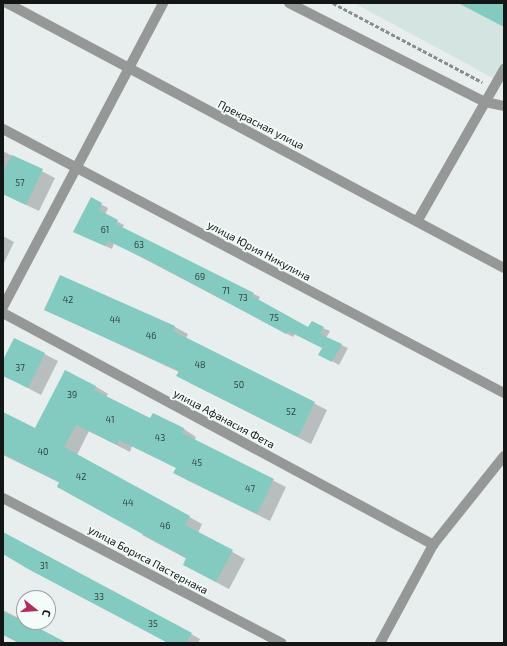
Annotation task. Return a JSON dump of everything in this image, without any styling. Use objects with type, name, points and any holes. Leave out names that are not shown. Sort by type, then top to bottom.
[{"type":"street","name":"Прекрасная улица","points":[[7,3],[126,69],[418,220],[504,268]]},
{"type":"street","points":[[3,307],[126,69],[164,3]]},
{"type":"street","points":[[289,3],[485,102],[504,106]]},
{"type":"street","points":[[418,220],[504,69]]},
{"type":"street","name":"улица Юрия Никулина","points":[[3,129],[504,393]]},
{"type":"street","name":"улица Афанасия Фета","points":[[3,313],[433,545]]},
{"type":"street","points":[[380,643],[433,545],[504,456]]},
{"type":"street","name":"улица Бориса Пастернака","points":[[3,498],[281,643]]},
{"type":"path","points":[[333,3],[494,88]]},
{"type":"shaded area","points":[[354,3],[504,3],[504,84]]},
{"type":"building","points":[[458,3],[504,3],[504,27]]},
{"type":"building","points":[[12,155],[43,169],[26,205],[3,194],[3,172]]},
{"type":"building","points":[[91,197],[102,203],[99,210],[118,220],[116,224],[254,293],[252,296],[308,327],[312,321],[324,327],[320,334],[342,344],[332,362],[318,355],[322,348],[288,331],[286,334],[154,263],[108,241],[105,246],[73,232]]},
{"type":"building","points":[[60,275],[175,326],[173,331],[315,402],[298,437],[176,376],[179,371],[44,310]]},
{"type":"building","points":[[14,338],[45,353],[28,388],[3,376],[3,360]]},
{"type":"building","points":[[65,370],[96,386],[94,390],[150,418],[153,413],[184,428],[182,433],[274,479],[257,514],[173,473],[176,468],[119,440],[117,445],[76,425],[64,447],[190,516],[185,525],[233,550],[216,582],[183,565],[186,558],[57,487],[59,482],[3,454],[3,412],[35,428]]},
{"type":"building","points":[[3,532],[192,633],[186,643],[168,643],[28,569],[3,554]]},
{"type":"building","points":[[3,612],[16,618],[16,630],[42,630],[67,643],[19,643],[3,635]]}]
